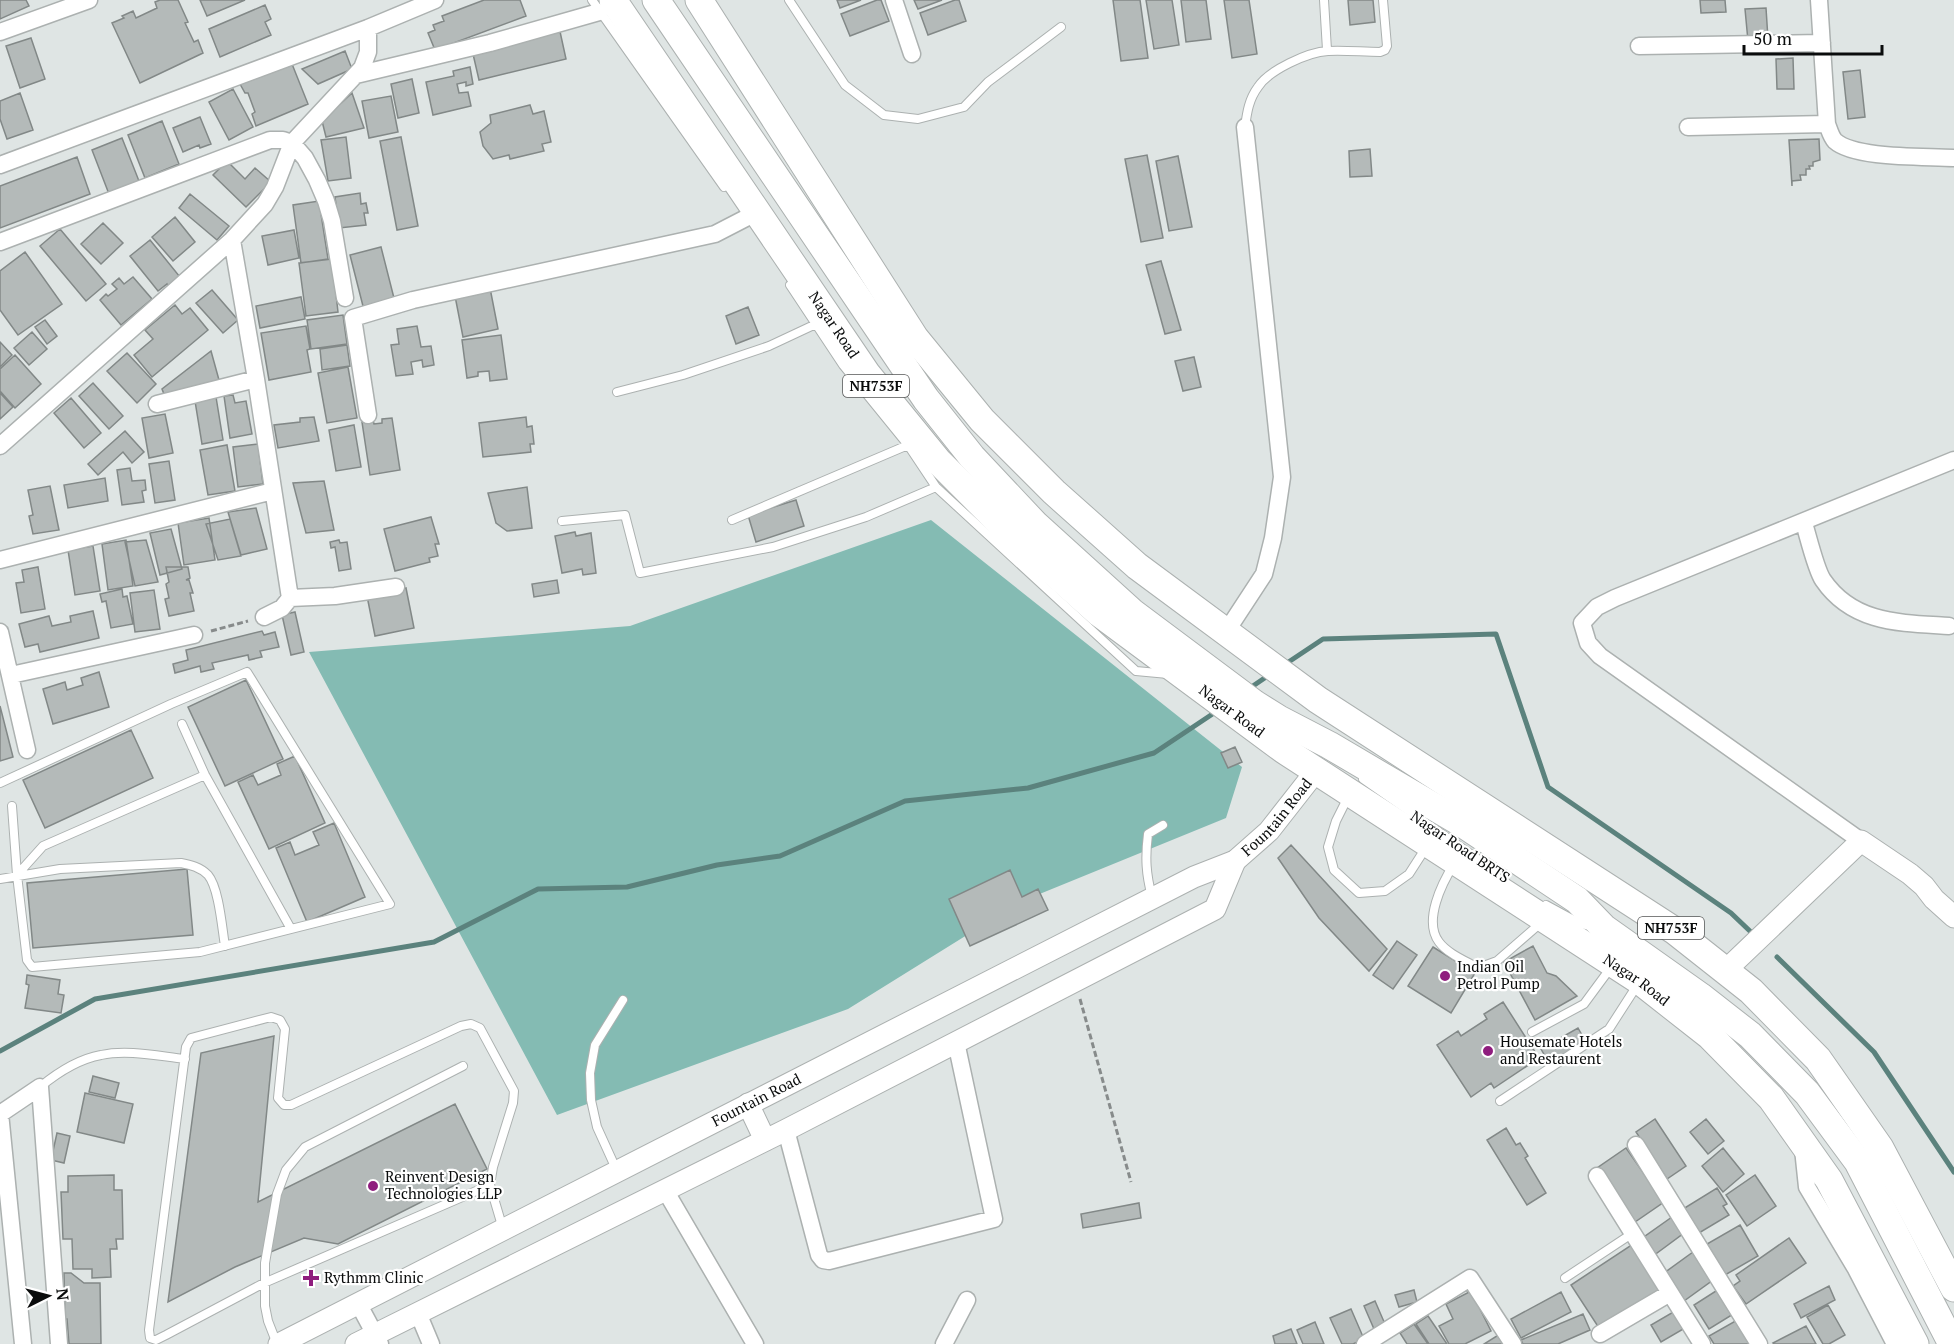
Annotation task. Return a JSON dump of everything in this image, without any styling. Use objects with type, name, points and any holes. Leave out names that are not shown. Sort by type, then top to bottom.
[{"type":"highway","points":[[656,0],[926,399],[972,457],[1035,524],[1234,700],[1279,719],[1329,745],[1479,835],[1577,900],[1604,928],[1700,996],[1750,1035],[1807,1093],[1858,1162],[1952,1344]]},
{"type":"highway","name":"NH753F","points":[[699,0],[915,338],[982,420],[1054,492],[1137,566],[1277,670],[1318,700],[1675,931],[1751,991],[1818,1059],[1880,1148],[1954,1288]]},
{"type":"highway","name":"Nagar Road","points":[[601,4],[867,374],[938,460],[1013,536],[1099,613],[1184,676],[1234,700],[1284,750],[1455,861],[1541,909],[1640,981],[1710,1036],[1771,1098],[1829,1180],[1915,1344]]},
{"type":"highway","points":[[1329,745],[1396,751]]},
{"type":"street","points":[[0,33],[89,0]]},
{"type":"street","points":[[894,0],[912,54]]},
{"type":"street","points":[[1819,0],[1827,124],[1834,140],[1864,153],[1954,158]]},
{"type":"street","points":[[0,165],[368,28],[424,2]]},
{"type":"street","points":[[356,75],[490,43],[601,4]]},
{"type":"street","points":[[0,446],[232,240],[265,204],[275,187],[292,143],[362,68],[368,52],[368,28]]},
{"type":"street","points":[[1639,46],[1822,43]]},
{"type":"street","points":[[1688,127],[1827,124]]},
{"type":"street","points":[[1226,632],[1264,574],[1273,538],[1282,477],[1245,127]]},
{"type":"street","points":[[0,243],[270,140],[283,140],[292,143],[305,158],[326,201],[332,221],[345,298]]},
{"type":"street","points":[[368,415],[353,318],[414,300],[715,234],[746,218]]},
{"type":"street","points":[[232,240],[290,598],[282,608],[264,616]]},
{"type":"street","points":[[157,404],[256,379]]},
{"type":"street","points":[[1954,460],[1615,598],[1597,607],[1582,623],[1588,643],[1600,657],[1910,873],[1934,899],[1954,916]]},
{"type":"street","points":[[0,560],[273,491]]},
{"type":"street","points":[[1804,523],[1822,579],[1839,597],[1862,613],[1891,623],[1948,626]]},
{"type":"street","points":[[290,598],[335,596],[396,587]]},
{"type":"street","points":[[0,632],[27,750]]},
{"type":"street","points":[[11,675],[194,635]]},
{"type":"street","name":"Fountain Road","points":[[278,1344],[1194,876],[1235,861],[1269,831],[1316,771]]},
{"type":"street","points":[[1726,970],[1861,841]]},
{"type":"street","name":"Fountain Road","points":[[371,1341],[418,1313],[786,1130],[1215,909],[1235,861]]},
{"type":"street","points":[[786,1130],[819,1255],[823,1260],[829,1261],[994,1219],[956,1042]]},
{"type":"street","points":[[23,1344],[4,1180],[0,1113],[40,1087],[59,1344]]},
{"type":"street","points":[[748,1104],[765,1140]]},
{"type":"street","points":[[1802,1142],[1807,1187],[1856,1269],[1894,1344]]},
{"type":"street","points":[[1636,1145],[1759,1344]]},
{"type":"street","points":[[1597,1176],[1702,1344]]},
{"type":"street","points":[[665,1190],[755,1344]]},
{"type":"street","points":[[1365,1344],[1470,1278],[1513,1344]]},
{"type":"street","points":[[1600,1334],[1670,1293]]},
{"type":"street","points":[[944,1344],[967,1300]]},
{"type":"street","points":[[358,1303],[371,1341]]},
{"type":"street","points":[[418,1313],[430,1344]]},
{"type":"lane","points":[[789,0],[846,85],[884,115],[918,119],[964,107],[988,82],[1060,27]]},
{"type":"lane","points":[[1324,0],[1327,50]]},
{"type":"lane","points":[[1245,127],[1248,106],[1258,85],[1289,62],[1327,50],[1380,52],[1385,50],[1387,46],[1383,0]]},
{"type":"lane","points":[[601,4],[733,199]]},
{"type":"lane","points":[[784,276],[843,365],[908,445],[936,487],[1136,671],[1184,676]]},
{"type":"lane","points":[[617,392],[683,375],[759,350],[816,324]]},
{"type":"lane","points":[[732,520],[908,445]]},
{"type":"lane","points":[[562,521],[625,515],[640,573],[773,547],[866,517],[936,487]]},
{"type":"lane","points":[[0,783],[33,766],[247,672],[390,904],[200,952],[32,967],[27,960],[12,806]]},
{"type":"lane","points":[[182,724],[205,775],[291,929]]},
{"type":"lane","name":"Nagar Road BRTS","points":[[1329,745],[1366,782],[1500,874]]},
{"type":"lane","points":[[17,875],[43,846],[205,775]]},
{"type":"lane","points":[[1350,793],[1336,821],[1328,847],[1334,870],[1359,893],[1385,891],[1409,874],[1429,843]]},
{"type":"lane","points":[[1152,898],[1146,872],[1148,834],[1162,825]]},
{"type":"lane","points":[[1455,861],[1435,906],[1433,928],[1439,942],[1459,958],[1478,968],[1497,961],[1541,909],[1581,924],[1604,928]]},
{"type":"lane","points":[[0,879],[60,868],[181,863],[195,866],[208,875],[214,886],[225,946]]},
{"type":"lane","points":[[1532,1032],[1584,1004],[1614,963]]},
{"type":"lane","points":[[1500,1101],[1609,1029],[1640,981]]},
{"type":"lane","points":[[616,1171],[597,1127],[591,1100],[590,1073],[595,1045],[623,1000]]},
{"type":"lane","points":[[490,1185],[264,1283],[156,1340],[150,1338],[148,1330],[186,1047],[191,1038],[275,1017],[283,1023],[285,1029],[278,1098],[284,1105],[291,1105],[460,1026],[471,1024],[480,1028],[513,1090],[513,1103],[493,1167],[490,1185],[503,1229]]},
{"type":"lane","points":[[40,1087],[84,1060],[103,1054],[140,1054],[185,1059]]},
{"type":"lane","points":[[278,1344],[268,1321],[264,1283],[269,1232],[276,1194],[286,1170],[305,1146],[463,1066]]},
{"type":"lane","points":[[1565,1278],[1633,1233]]},
{"type":"path","points":[[194,635],[264,616]]},
{"type":"path","points":[[1075,980],[1131,1182]]},
{"type":"green space","points":[[931,520],[1242,767],[1226,818],[1020,902],[848,1009],[557,1115],[309,652],[630,626]]},
{"type":"building","points":[[0,0],[26,0],[29,6],[0,19]]},
{"type":"building","points":[[178,0],[188,22],[185,23],[194,42],[198,40],[203,53],[140,83],[112,23],[133,11],[136,18],[157,8],[155,2]]},
{"type":"building","points":[[200,0],[245,0],[207,16]]},
{"type":"building","points":[[484,0],[520,0],[526,16],[435,50],[428,33],[435,30],[433,25],[444,21],[442,16]]},
{"type":"building","points":[[837,0],[861,0],[840,8]]},
{"type":"building","points":[[881,0],[889,21],[850,36],[841,14]]},
{"type":"building","points":[[914,0],[942,0],[918,9]]},
{"type":"building","points":[[959,0],[966,21],[928,35],[920,13]]},
{"type":"building","points":[[1113,0],[1140,0],[1148,58],[1121,61]]},
{"type":"building","points":[[1146,0],[1172,0],[1179,45],[1154,49]]},
{"type":"building","points":[[1181,0],[1206,0],[1211,39],[1186,42]]},
{"type":"building","points":[[1224,0],[1249,0],[1257,54],[1232,58]]},
{"type":"building","points":[[1348,0],[1373,0],[1375,22],[1350,25]]},
{"type":"building","points":[[1700,0],[1725,0],[1726,12],[1701,13]]},
{"type":"building","points":[[265,5],[271,19],[265,22],[271,35],[220,57],[209,29]]},
{"type":"building","points":[[1766,8],[1768,39],[1748,41],[1745,9]]},
{"type":"building","points":[[559,27],[566,59],[479,80],[473,54]]},
{"type":"building","points":[[31,38],[45,79],[20,88],[6,46]]},
{"type":"building","points":[[345,51],[352,69],[318,84],[302,69]]},
{"type":"building","points":[[1793,58],[1794,89],[1777,89],[1776,59]]},
{"type":"building","points":[[292,64],[308,104],[256,126],[252,114],[255,112],[248,93],[245,93],[240,84]]},
{"type":"building","points":[[470,67],[473,84],[466,86],[466,82],[457,84],[459,93],[468,92],[471,106],[433,115],[426,82],[454,76],[453,71]]},
{"type":"building","points":[[1860,70],[1865,117],[1848,119],[1843,72]]},
{"type":"building","points":[[412,79],[419,113],[398,118],[391,84]]},
{"type":"building","points":[[233,89],[253,127],[229,140],[209,102]]},
{"type":"building","points":[[20,93],[33,130],[7,139],[0,119],[0,101]]},
{"type":"building","points":[[352,93],[364,128],[326,137],[322,121]]},
{"type":"building","points":[[391,96],[398,132],[369,138],[362,101]]},
{"type":"building","points":[[530,105],[533,114],[544,111],[551,142],[542,144],[544,151],[510,159],[509,155],[493,159],[483,146],[480,132],[491,123],[490,115]]},
{"type":"building","points":[[200,117],[211,144],[200,148],[199,145],[183,152],[173,128]]},
{"type":"building","points":[[162,121],[179,164],[145,178],[128,135]]},
{"type":"building","points":[[346,137],[351,178],[328,181],[321,140]]},
{"type":"building","points":[[401,137],[418,226],[397,230],[380,141]]},
{"type":"building","points":[[122,138],[139,181],[109,194],[92,150]]},
{"type":"building","points":[[1819,139],[1820,160],[1813,162],[1813,166],[1809,166],[1810,169],[1806,169],[1806,175],[1800,175],[1801,180],[1792,181],[1792,186],[1789,140]]},
{"type":"building","points":[[1370,149],[1372,176],[1350,177],[1349,151]]},
{"type":"building","points":[[1147,155],[1163,238],[1141,242],[1125,159]]},
{"type":"building","points":[[1178,156],[1192,227],[1169,231],[1156,161]]},
{"type":"building","points":[[77,157],[90,194],[0,228],[0,186]]},
{"type":"building","points":[[227,161],[245,179],[255,168],[271,182],[246,207],[213,175]]},
{"type":"building","points":[[360,193],[361,204],[366,203],[368,213],[364,213],[366,225],[339,228],[335,197]]},
{"type":"building","points":[[190,194],[229,226],[217,240],[179,208]]},
{"type":"building","points":[[319,201],[328,259],[301,263],[293,205]]},
{"type":"building","points":[[175,217],[195,242],[173,261],[152,237]]},
{"type":"building","points":[[103,223],[123,243],[101,264],[81,244]]},
{"type":"building","points":[[60,229],[106,284],[86,301],[40,246]]},
{"type":"building","points":[[294,230],[299,258],[268,265],[262,236]]},
{"type":"building","points":[[150,240],[180,277],[158,291],[130,256]]},
{"type":"building","points":[[381,247],[395,302],[364,310],[350,255]]},
{"type":"building","points":[[25,252],[62,304],[18,335],[0,310],[0,271]]},
{"type":"building","points":[[332,259],[338,312],[306,316],[299,263]]},
{"type":"building","points":[[1161,261],[1181,330],[1165,334],[1146,265]]},
{"type":"building","points":[[133,277],[152,299],[121,325],[100,300],[117,289],[112,284],[119,278],[124,284]]},
{"type":"building","points":[[490,288],[498,329],[463,337],[455,296]]},
{"type":"building","points":[[212,290],[238,320],[223,333],[196,303]]},
{"type":"building","points":[[301,297],[305,319],[260,328],[256,306]]},
{"type":"building","points":[[175,305],[182,314],[190,308],[208,330],[152,377],[134,355],[153,339],[145,330]]},
{"type":"building","points":[[748,307],[759,335],[736,344],[726,316]]},
{"type":"building","points":[[343,315],[347,344],[311,349],[307,320]]},
{"type":"building","points":[[45,320],[57,336],[47,344],[35,327]]},
{"type":"building","points":[[306,326],[311,372],[269,380],[261,333]]},
{"type":"building","points":[[417,326],[421,347],[431,346],[434,365],[423,367],[422,360],[411,362],[413,374],[396,376],[391,345],[399,344],[397,329]]},
{"type":"building","points":[[32,332],[47,349],[29,365],[14,348]]},
{"type":"building","points":[[501,335],[507,379],[490,381],[489,371],[478,372],[478,376],[467,378],[462,340]]},
{"type":"building","points":[[0,342],[12,355],[0,367]]},
{"type":"building","points":[[347,345],[350,366],[322,370],[320,349]]},
{"type":"building","points":[[211,351],[219,380],[164,394],[162,389]]},
{"type":"building","points":[[127,353],[156,384],[137,403],[107,371]]},
{"type":"building","points":[[15,355],[41,384],[15,408],[0,391],[0,369]]},
{"type":"building","points":[[1194,357],[1201,387],[1183,391],[1175,361]]},
{"type":"building","points":[[348,367],[357,418],[327,423],[318,373]]},
{"type":"building","points":[[93,383],[123,416],[109,429],[79,396]]},
{"type":"building","points":[[0,393],[13,407],[0,419]]},
{"type":"building","points":[[233,395],[235,403],[246,401],[252,434],[230,438],[224,396]]},
{"type":"building","points":[[216,397],[223,440],[202,444],[195,401]]},
{"type":"building","points":[[71,398],[101,433],[84,448],[54,413]]},
{"type":"building","points":[[165,414],[173,453],[149,458],[142,418]]},
{"type":"building","points":[[314,417],[319,441],[278,448],[274,425],[300,422],[300,418]]},
{"type":"building","points":[[526,417],[527,427],[532,426],[534,444],[530,444],[531,452],[483,457],[479,423]]},
{"type":"building","points":[[392,418],[400,470],[370,475],[362,422],[373,420],[374,424],[382,423],[382,419]]},
{"type":"building","points":[[354,425],[361,467],[336,471],[329,430]]},
{"type":"building","points":[[125,431],[144,452],[132,463],[123,452],[98,475],[88,464]]},
{"type":"building","points":[[258,444],[263,484],[238,487],[233,447]]},
{"type":"building","points":[[227,445],[235,491],[208,495],[200,450]]},
{"type":"building","points":[[169,461],[175,500],[155,503],[149,464]]},
{"type":"building","points":[[130,468],[132,481],[145,480],[146,490],[142,491],[144,502],[122,505],[117,470]]},
{"type":"building","points":[[105,478],[108,501],[68,508],[64,485]]},
{"type":"building","points":[[324,481],[334,530],[306,533],[293,483]]},
{"type":"building","points":[[50,486],[59,530],[33,534],[29,516],[33,515],[28,490]]},
{"type":"building","points":[[527,487],[532,528],[507,531],[496,523],[488,493]]},
{"type":"building","points":[[796,500],[804,526],[756,542],[748,515]]},
{"type":"building","points":[[256,508],[267,549],[241,555],[228,512]]},
{"type":"building","points":[[431,517],[439,544],[435,544],[438,556],[429,558],[430,562],[395,571],[384,529]]},
{"type":"building","points":[[209,518],[215,560],[184,565],[178,523]]},
{"type":"building","points":[[230,519],[241,556],[218,560],[206,524]]},
{"type":"building","points":[[171,529],[182,569],[160,575],[150,533]]},
{"type":"building","points":[[575,532],[576,536],[591,533],[596,573],[583,575],[582,569],[562,573],[555,536]]},
{"type":"building","points":[[126,540],[133,586],[108,590],[102,544]]},
{"type":"building","points":[[146,540],[158,582],[135,586],[125,542]]},
{"type":"building","points":[[339,540],[340,543],[347,542],[351,569],[339,571],[335,547],[331,548],[330,542]]},
{"type":"building","points":[[93,546],[100,591],[75,595],[68,550]]},
{"type":"building","points":[[38,567],[45,609],[21,613],[16,583],[24,582],[22,570]]},
{"type":"building","points":[[166,567],[188,567],[190,578],[186,580],[189,580],[193,593],[190,593],[194,611],[169,616],[165,599],[169,598]]},
{"type":"building","points":[[557,580],[559,593],[534,597],[532,584]]},
{"type":"building","points":[[406,588],[414,628],[375,636],[367,596]]},
{"type":"building","points":[[122,589],[123,597],[127,596],[133,624],[111,628],[106,601],[102,602],[100,594]]},
{"type":"building","points":[[154,590],[160,629],[135,632],[130,593]]},
{"type":"building","points":[[93,611],[99,638],[40,652],[38,644],[25,647],[19,624],[49,616],[52,626],[71,622],[70,616]]},
{"type":"building","points":[[295,612],[304,652],[291,655],[282,615]]},
{"type":"building","points":[[262,631],[264,635],[275,632],[279,647],[260,651],[262,657],[249,660],[248,655],[212,663],[214,669],[201,672],[200,666],[175,673],[173,664],[188,660],[186,650]]},
{"type":"building","points":[[99,672],[109,707],[53,724],[43,689],[65,682],[67,690],[83,685],[81,678]]},
{"type":"building","points":[[246,680],[283,759],[225,786],[188,707]]},
{"type":"building","points":[[0,706],[13,757],[0,761]]},
{"type":"building","points":[[131,730],[153,778],[45,828],[23,780]]},
{"type":"building","points":[[1235,747],[1242,762],[1228,768],[1221,753]]},
{"type":"building","points":[[295,756],[325,823],[269,849],[238,782],[253,775],[258,785],[281,775],[277,764]]},
{"type":"building","points":[[334,823],[365,897],[307,922],[276,848],[290,842],[295,855],[319,845],[313,832]]},
{"type":"building","points":[[1291,845],[1387,949],[1369,971],[1319,918],[1278,858]]},
{"type":"building","points":[[187,869],[193,935],[33,948],[27,883]]},
{"type":"building","points":[[1010,870],[1022,897],[1038,889],[1048,910],[970,946],[949,899]]},
{"type":"building","points":[[1397,941],[1417,955],[1393,989],[1373,975]]},
{"type":"building","points":[[1533,946],[1547,973],[1556,976],[1577,996],[1535,1020],[1504,962]]},
{"type":"building","points":[[1433,947],[1475,973],[1451,1013],[1408,986]]},
{"type":"building","points":[[27,975],[60,980],[58,994],[64,995],[61,1013],[25,1008],[29,985],[26,984]]},
{"type":"building","name":"Housemate Hotels and Restaurent","points":[[1503,1002],[1539,1058],[1494,1088],[1491,1083],[1471,1097],[1437,1045],[1458,1031],[1461,1036],[1487,1019],[1484,1014]]},
{"type":"building","points":[[1578,1028],[1586,1042],[1549,1063],[1541,1049]]},
{"type":"building","name":"Reinvent Design Technologies LLP","points":[[274,1036],[258,1202],[455,1104],[487,1169],[338,1244],[304,1238],[235,1267],[168,1302],[201,1053]]},
{"type":"building","points":[[93,1076],[119,1083],[115,1098],[89,1092]]},
{"type":"building","points":[[85,1093],[133,1104],[124,1143],[77,1132]]},
{"type":"building","points":[[1655,1119],[1686,1166],[1667,1179],[1636,1132]]},
{"type":"building","points":[[1706,1119],[1724,1141],[1708,1154],[1690,1132]]},
{"type":"building","points":[[1506,1128],[1516,1145],[1520,1143],[1528,1156],[1525,1158],[1546,1193],[1527,1205],[1487,1140]]},
{"type":"building","points":[[57,1133],[70,1136],[64,1163],[51,1160]]},
{"type":"building","points":[[1626,1148],[1664,1202],[1635,1222],[1597,1168]]},
{"type":"building","points":[[1723,1148],[1744,1174],[1723,1192],[1702,1166]]},
{"type":"building","points":[[114,1175],[114,1190],[122,1190],[123,1239],[116,1239],[117,1249],[110,1249],[111,1277],[92,1278],[92,1269],[73,1269],[72,1239],[63,1239],[61,1192],[68,1192],[68,1176]]},
{"type":"building","points":[[1755,1175],[1776,1206],[1747,1226],[1726,1195]]},
{"type":"building","points":[[1717,1188],[1727,1204],[1723,1206],[1729,1215],[1699,1233],[1683,1209]]},
{"type":"building","points":[[1139,1203],[1141,1218],[1083,1228],[1081,1214]]},
{"type":"building","points":[[1672,1217],[1684,1233],[1653,1256],[1641,1239]]},
{"type":"building","points":[[1740,1225],[1758,1256],[1725,1275],[1707,1244]]},
{"type":"building","points":[[1789,1238],[1806,1263],[1746,1304],[1733,1286],[1740,1281],[1736,1275]]},
{"type":"building","points":[[1633,1244],[1662,1288],[1599,1328],[1571,1285]]},
{"type":"building","points":[[1693,1252],[1713,1280],[1684,1301],[1664,1273]]},
{"type":"building","points":[[64,1273],[71,1273],[84,1283],[100,1283],[101,1344],[69,1344],[67,1319],[65,1319]]},
{"type":"building","points":[[1829,1286],[1835,1300],[1801,1318],[1794,1304]]},
{"type":"building","points":[[1719,1289],[1735,1313],[1709,1329],[1694,1305]]},
{"type":"building","points":[[1414,1290],[1417,1302],[1399,1307],[1395,1295]]},
{"type":"building","points":[[1471,1291],[1491,1331],[1465,1344],[1449,1344],[1439,1326],[1453,1319],[1446,1304]]},
{"type":"building","points":[[1561,1292],[1571,1312],[1521,1338],[1511,1319]]},
{"type":"building","points":[[1375,1301],[1385,1324],[1374,1329],[1364,1306]]},
{"type":"building","points":[[1828,1305],[1845,1335],[1829,1344],[1823,1344],[1807,1317]]},
{"type":"building","points":[[1351,1309],[1364,1339],[1353,1344],[1342,1344],[1330,1318]]},
{"type":"building","points":[[1675,1311],[1685,1328],[1661,1342],[1651,1325]]},
{"type":"building","points":[[1583,1314],[1590,1330],[1558,1344],[1523,1344],[1521,1340]]},
{"type":"building","points":[[1428,1316],[1447,1344],[1429,1344],[1416,1324]]},
{"type":"building","points":[[1739,1319],[1754,1344],[1714,1344],[1709,1336]]},
{"type":"building","points":[[1315,1322],[1324,1344],[1303,1344],[1297,1330]]},
{"type":"building","points":[[1414,1324],[1428,1344],[1407,1344],[1400,1333]]},
{"type":"building","points":[[1806,1326],[1816,1344],[1773,1343]]},
{"type":"building","points":[[1291,1329],[1297,1344],[1275,1344],[1273,1336]]},
{"type":"building","points":[[1500,1334],[1507,1344],[1484,1344]]},
{"type":"waterway","points":[[1284,665],[1323,639],[1496,634],[1548,787],[1731,913],[1753,934]]},
{"type":"waterway","points":[[1250,688],[1269,675]]},
{"type":"waterway","points":[[0,1051],[95,999],[434,942],[538,889],[627,887],[717,865],[780,856],[905,801],[1028,788],[1154,753],[1217,711]]},
{"type":"waterway","points":[[1777,957],[1874,1052],[1954,1172]]},
{"type":"place","name":"Indian Oil Petrol Pump","points":[[1445,976]]},
{"type":"place","name":"Housemate Hotels and Restaurent","points":[[1488,1051]]},
{"type":"place","name":"Reinvent Design Technologies LLP","points":[[373,1186]]},
{"type":"place","name":"Rythmm Clinic","points":[[311,1278]]}]
